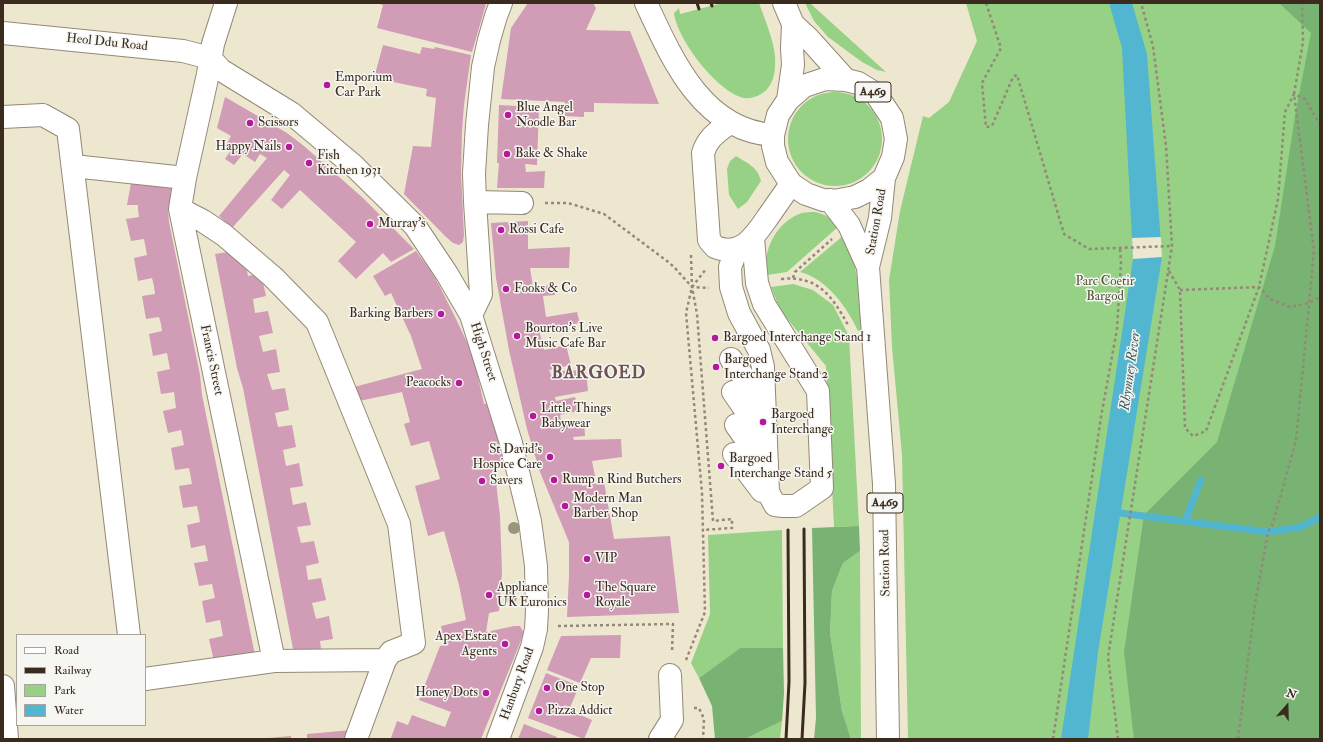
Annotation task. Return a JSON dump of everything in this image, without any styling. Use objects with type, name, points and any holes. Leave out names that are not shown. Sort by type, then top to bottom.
[{"type":"street","name":"Francis Street","points":[[226,3],[213,44],[180,209],[274,661]]},
{"type":"street","name":"High Street","points":[[501,3],[490,34],[482,68],[474,172],[481,294],[471,315],[511,443],[530,521],[536,566],[536,629]]},
{"type":"street","points":[[646,3],[678,68],[701,99],[717,114],[729,122],[760,134],[773,135]]},
{"type":"street","name":"Station Road","points":[[784,3],[793,24],[846,80]]},
{"type":"street","name":"Station Road","points":[[788,100],[793,65],[793,24]]},
{"type":"street","name":"Heol Ddu Road","points":[[3,33],[183,51],[210,58]]},
{"type":"street","points":[[210,58],[221,70],[291,112],[354,166],[409,220],[415,226],[447,274],[471,315]]},
{"type":"street","name":"Station Road","points":[[884,178],[869,190],[855,197],[830,200],[823,200],[806,194],[791,184],[778,162],[773,135],[778,115],[788,100],[804,86],[824,79],[846,80],[858,83],[876,94],[892,118],[896,139],[893,157],[884,178],[880,218],[868,267],[884,484],[888,739]]},
{"type":"street","points":[[3,116],[43,115],[68,129],[74,166],[129,634]]},
{"type":"street","points":[[729,122],[710,138],[703,153],[709,240],[715,248],[719,249],[745,244]]},
{"type":"street","points":[[74,166],[185,178]]},
{"type":"street","points":[[745,244],[764,304],[818,391],[822,488],[796,506],[775,505],[768,492],[763,367],[759,350],[739,313],[731,287],[730,267],[745,244],[791,184]]},
{"type":"street","name":"Station Road","points":[[830,200],[849,225],[868,267]]},
{"type":"street","points":[[475,202],[522,202]]},
{"type":"street","points":[[180,209],[203,221],[224,235],[273,277],[317,322],[399,524],[414,643],[391,652],[385,660],[356,739]]},
{"type":"street","points":[[730,330],[756,365],[763,367]]},
{"type":"street","points":[[731,360],[757,396],[764,398]]},
{"type":"street","points":[[733,392],[758,428],[766,431]]},
{"type":"street","points":[[736,425],[760,459],[767,461]]},
{"type":"street","points":[[734,454],[762,491],[768,492]]},
{"type":"street","name":"Hanbury Road","points":[[498,739],[532,647],[536,629]]},
{"type":"street","points":[[146,679],[274,661],[385,660]]},
{"type":"street","points":[[660,739],[672,720],[670,675]]},
{"type":"street","points":[[8,690],[8,739]]},
{"type":"path","points":[[986,3],[1001,48],[982,83],[986,127],[992,126],[1013,77],[1017,75],[1064,234],[1089,249],[1172,246]]},
{"type":"path","points":[[1118,739],[1108,657],[1172,246],[1166,146],[1153,46],[1141,3]]},
{"type":"path","points":[[1169,271],[1180,290],[1185,428],[1193,436],[1206,431],[1259,287],[1278,199],[1285,112],[1294,94],[1303,42],[1302,3]]},
{"type":"path","points":[[1294,94],[1305,99],[1320,125]]},
{"type":"path","points":[[1238,739],[1255,604],[1268,532],[1272,526],[1296,441],[1314,251],[1294,94]]},
{"type":"path","points":[[522,202],[568,203],[604,214],[666,261],[692,287],[697,314],[713,521],[732,519],[732,528],[703,530]]},
{"type":"path","points":[[834,237],[795,272],[793,278],[816,284],[827,292],[850,327]]},
{"type":"path","points":[[1053,739],[1101,416],[1117,329],[1121,263],[1120,249]]},
{"type":"path","points":[[670,675],[688,658],[705,612],[702,493],[686,313],[692,287],[711,263]]},
{"type":"path","points":[[1180,290],[1259,287],[1270,299],[1290,307],[1309,303],[1320,297]]},
{"type":"path","points":[[565,626],[673,624],[670,675]]},
{"type":"green space","points":[[722,3],[759,3],[771,36],[775,56],[773,78],[769,87],[755,97],[744,98],[733,94],[722,86],[690,50],[677,24],[674,13],[679,8],[680,14]]},
{"type":"green space","points":[[805,3],[810,3],[886,72],[877,70],[862,62],[828,37],[814,21]]},
{"type":"green space","name":"Parc Coetir Bargod","points":[[966,3],[1320,3],[1320,739],[908,739],[902,455],[892,347],[889,280],[900,211],[923,116],[929,118],[949,102],[977,41]]},
{"type":"green space","points":[[1279,3],[1320,3],[1320,739],[1134,739],[1124,652],[1144,515],[1217,442],[1275,246],[1296,110],[1311,33]]},
{"type":"green space","points":[[835,92],[853,95],[868,106],[879,121],[882,139],[879,157],[868,172],[853,183],[835,186],[817,183],[802,172],[791,157],[788,139],[791,121],[802,106],[817,95]]},
{"type":"green space","points":[[736,156],[755,169],[760,176],[761,181],[747,202],[738,209],[729,195],[727,169],[730,161]]},
{"type":"green space","points":[[815,212],[832,219],[838,227],[787,272],[767,275],[766,257],[768,249],[782,225],[797,215]]},
{"type":"green space","points":[[844,235],[853,256],[858,284],[862,331],[858,331],[842,304],[827,287],[810,276],[800,272]]},
{"type":"green space","points":[[793,284],[813,290],[833,305],[849,336],[859,526],[834,527],[826,366],[780,310],[771,287]]},
{"type":"green space","points":[[859,526],[860,551],[843,563],[832,591],[830,633],[842,711],[851,739],[814,739],[816,718],[812,528]]},
{"type":"green space","points":[[782,530],[783,648],[740,648],[699,678],[691,663],[710,614],[708,535]]},
{"type":"green space","points":[[860,551],[861,739],[851,739],[842,711],[830,633],[832,591],[843,563]]},
{"type":"green space","points":[[740,648],[783,648],[784,693],[782,721],[745,739],[715,739],[712,706],[699,678]]},
{"type":"green space","points":[[782,721],[780,739],[745,739]]},
{"type":"water","name":"Rhymney River","points":[[1109,3],[1132,3],[1147,54],[1162,257],[1098,652],[1088,739],[1061,739],[1133,259],[1122,48]]},
{"type":"pier","points":[[1161,237],[1162,257],[1133,259],[1132,238]]},
{"type":"building","points":[[376,3],[486,4],[472,52],[377,28],[383,5]]},
{"type":"building","points":[[528,3],[593,3],[596,8],[586,30],[630,31],[659,104],[594,103],[594,112],[584,112],[584,117],[565,116],[565,102],[501,99],[511,28]]},
{"type":"building","points":[[383,45],[420,54],[422,47],[434,49],[435,47],[471,55],[462,131],[461,173],[464,235],[463,242],[459,245],[453,243],[445,236],[404,194],[413,146],[431,147],[436,98],[426,96],[427,89],[374,78]]},
{"type":"building","points":[[225,97],[287,133],[304,146],[363,198],[414,249],[391,262],[383,253],[356,279],[338,261],[356,242],[338,225],[300,190],[282,209],[271,200],[290,175],[284,170],[232,228],[219,216],[267,158],[260,154],[255,162],[243,154],[234,165],[225,159],[231,150],[225,147],[231,136],[217,128]]},
{"type":"building","points":[[499,105],[539,107],[537,165],[525,164],[526,172],[545,171],[544,188],[497,188],[499,163],[497,163]]},
{"type":"building","points":[[174,178],[168,209],[169,222],[200,375],[202,395],[256,660],[214,661],[209,639],[223,636],[220,620],[206,623],[202,601],[215,598],[212,584],[199,586],[194,563],[208,561],[205,545],[191,548],[187,525],[200,522],[199,515],[197,506],[183,508],[179,486],[192,484],[189,468],[175,470],[171,448],[184,445],[181,430],[168,433],[163,411],[176,408],[174,392],[161,394],[157,372],[170,369],[167,353],[153,356],[149,334],[162,331],[161,324],[159,317],[146,319],[142,296],[155,294],[154,286],[152,278],[138,281],[134,258],[147,255],[144,239],[131,241],[126,219],[139,217],[138,205],[127,205],[131,183]]},
{"type":"building","points":[[528,221],[528,249],[570,247],[569,268],[530,268],[533,287],[555,285],[555,295],[543,296],[546,317],[577,312],[580,323],[539,330],[544,350],[566,345],[571,365],[549,370],[552,377],[561,377],[561,371],[586,370],[588,391],[555,397],[556,401],[575,397],[578,411],[560,415],[561,421],[584,420],[585,436],[573,437],[574,440],[621,439],[622,457],[592,461],[595,476],[581,478],[582,486],[604,482],[614,539],[670,536],[679,613],[567,617],[569,542],[540,472],[527,429],[509,350],[496,278],[491,223]]},
{"type":"building","points":[[235,251],[245,260],[248,276],[261,273],[266,296],[253,299],[255,313],[268,311],[273,333],[259,336],[263,352],[276,349],[280,372],[267,374],[272,390],[285,388],[289,410],[275,413],[278,427],[292,425],[296,447],[283,450],[286,466],[299,463],[303,486],[290,488],[293,505],[306,502],[311,525],[297,527],[301,543],[314,541],[319,563],[306,566],[308,580],[321,578],[326,600],[312,603],[316,619],[329,616],[333,639],[320,641],[321,649],[294,654],[243,388],[237,368],[215,254]]},
{"type":"building","points":[[416,251],[439,285],[473,355],[484,404],[489,403],[506,460],[495,463],[500,516],[502,572],[499,611],[489,613],[486,632],[520,626],[524,633],[481,739],[391,738],[397,721],[408,725],[412,715],[445,727],[451,712],[419,700],[440,646],[445,645],[441,626],[466,620],[459,585],[444,531],[428,536],[415,486],[440,479],[429,441],[411,446],[404,424],[410,422],[402,392],[359,401],[354,387],[422,369],[411,336],[391,293],[385,296],[373,276]]},
{"type":"building","points":[[621,635],[620,658],[591,658],[580,683],[547,670],[561,636]]},
{"type":"building","points":[[546,673],[579,686],[569,710],[592,720],[584,739],[528,718]]},
{"type":"building","points":[[524,724],[557,737],[556,739],[518,739]]},
{"type":"building","points":[[352,730],[350,739],[307,739],[307,734]]},
{"type":"building","points":[[291,736],[291,739],[268,739],[268,738]]},
{"type":"waterway","points":[[1185,521],[1201,480]]},
{"type":"waterway","points":[[1112,512],[1268,532],[1301,527],[1320,517]]},
{"type":"railway","points":[[697,3],[699,9]]},
{"type":"railway","points":[[802,739],[805,683],[804,529]]},
{"type":"railway","points":[[786,739],[789,682],[788,530]]},
{"type":"place","name":"Emporium Car Park","points":[[327,85]]},
{"type":"place","name":"Blue Angel Noodle Bar","points":[[508,115]]},
{"type":"place","name":"Scissors","points":[[250,123]]},
{"type":"place","name":"Happy Nails","points":[[289,147]]},
{"type":"place","name":"Bake & Shake","points":[[507,154]]},
{"type":"place","name":"Fish Kitchen 1931","points":[[309,163]]},
{"type":"place","name":"Murray's","points":[[370,224]]},
{"type":"place","name":"Rossi Cafe","points":[[501,230]]},
{"type":"place","name":"Fooks & Co","points":[[506,289]]},
{"type":"place","name":"Barking Barbers","points":[[441,314]]},
{"type":"place","name":"Bourton's Live Music Cafe Bar","points":[[517,336]]},
{"type":"place","name":"Bargoed Interchange Stand 1","points":[[715,338]]},
{"type":"place","name":"Bargoed Interchange Stand 2","points":[[716,367]]},
{"type":"place","name":"Peacocks","points":[[459,383]]},
{"type":"place","name":"Little Things Babywear","points":[[533,416]]},
{"type":"place","name":"Bargoed Interchange","points":[[763,422]]},
{"type":"place","name":"St David's Hospice Care","points":[[550,457]]},
{"type":"place","name":"Bargoed Interchange Stand 5","points":[[721,466]]},
{"type":"place","name":"Rump n Rind Butchers","points":[[554,480]]},
{"type":"place","name":"Savers","points":[[482,481]]},
{"type":"place","name":"Modern Man Barber Shop","points":[[565,506]]},
{"type":"place","name":"VIP","points":[[587,559]]},
{"type":"place","name":"Appliance UK Euronics","points":[[489,595]]},
{"type":"place","name":"The Square Royale","points":[[587,595]]},
{"type":"place","name":"Apex Estate Agents","points":[[505,644]]},
{"type":"place","name":"One Stop","points":[[547,688]]},
{"type":"place","name":"Honey Dots","points":[[486,693]]},
{"type":"place","name":"Pizza Addict","points":[[539,711]]},
{"type":"district","name":"BARGOED","points":[[599,374]]}]
